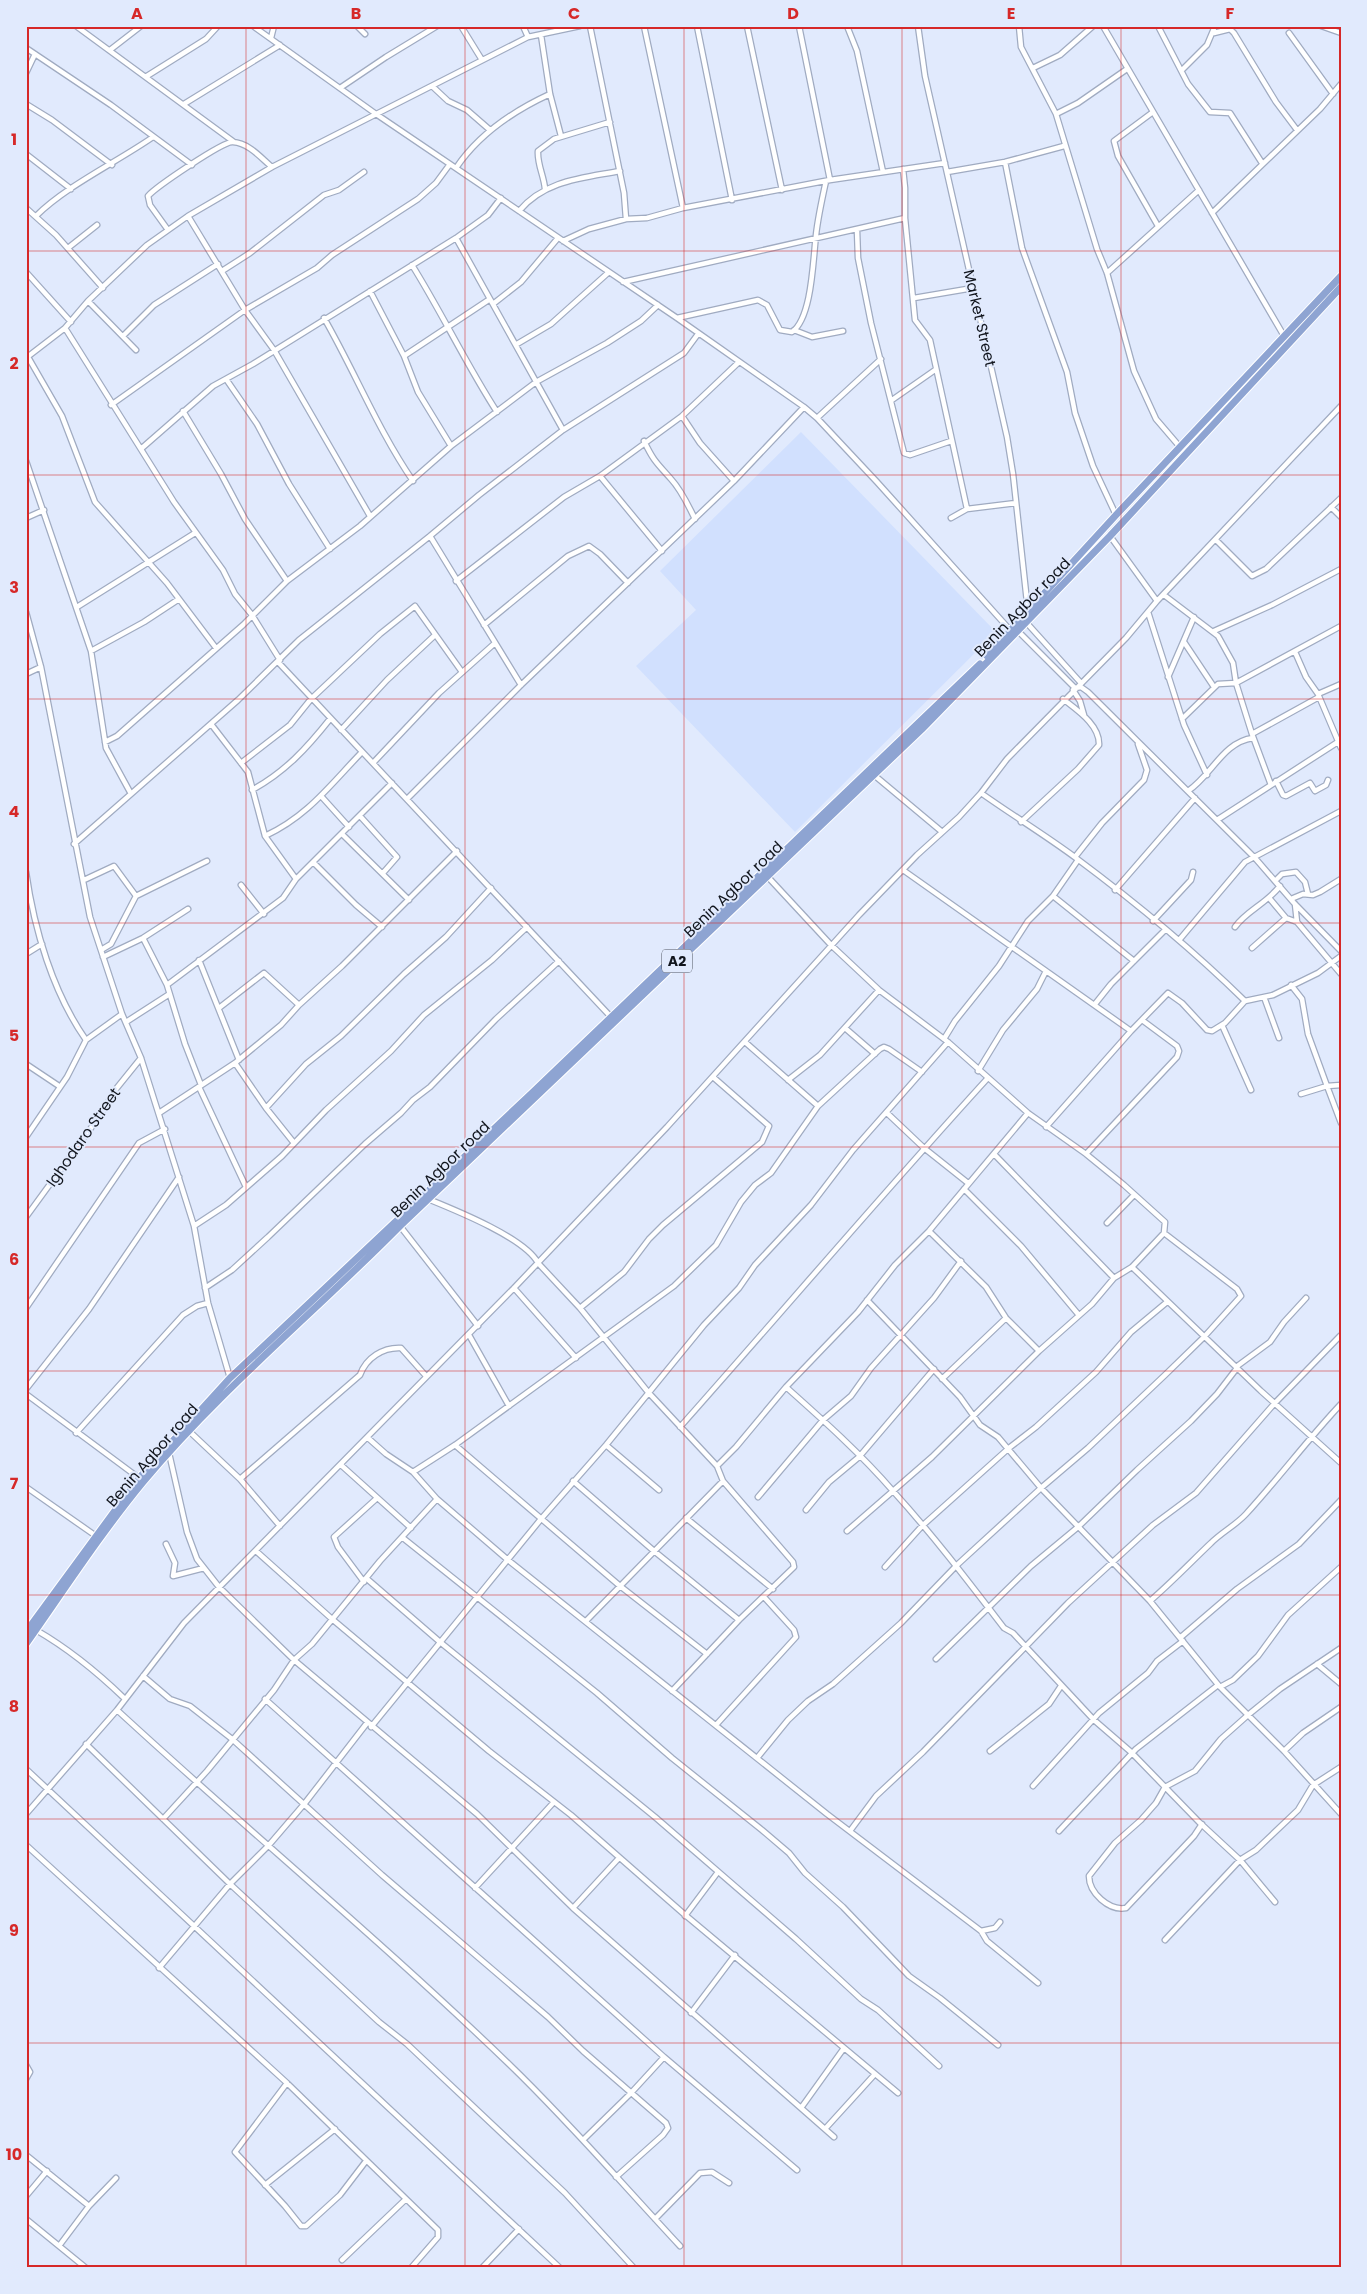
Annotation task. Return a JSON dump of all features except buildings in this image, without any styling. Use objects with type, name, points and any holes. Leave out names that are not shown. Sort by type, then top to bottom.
[{"type":"highway","name":"Benin Agbor road","points":[[1024,621],[1028,612],[1116,515],[1341,276]]},
{"type":"highway","name":"Benin Agbor road","points":[[26,1644],[29,1629],[139,1478],[230,1378],[911,732],[1110,536],[1341,287]]},
{"type":"highway","name":"Benin Agbor road","points":[[29,1629],[144,1482],[189,1431],[243,1376],[342,1285],[428,1199],[874,775],[1014,630]]},
{"type":"highway","points":[[336,1278],[342,1285]]},
{"type":"street","points":[[76,26],[147,76],[234,142],[249,148],[272,167]]},
{"type":"street","points":[[110,50],[141,26]]},
{"type":"street","points":[[147,76],[206,38],[218,26]]},
{"type":"street","points":[[253,26],[376,114],[677,318],[817,418],[1014,630],[1138,742],[1188,791],[1256,858],[1293,901],[1341,951]]},
{"type":"street","points":[[271,38],[274,26]]},
{"type":"street","points":[[357,26],[365,34]]},
{"type":"street","points":[[340,88],[386,56],[437,26]]},
{"type":"street","points":[[461,26],[482,60]]},
{"type":"street","points":[[523,26],[528,38]]},
{"type":"street","points":[[216,648],[179,599],[95,502],[62,416],[27,357],[65,328],[88,301],[147,245],[188,216],[272,167],[482,60],[528,38],[580,26]]},
{"type":"street","points":[[590,26],[620,171],[626,219]]},
{"type":"street","points":[[644,26],[683,208]]},
{"type":"street","points":[[697,26],[732,200]]},
{"type":"street","points":[[747,26],[782,190]]},
{"type":"street","points":[[794,330],[800,324],[810,291],[816,237],[828,180],[799,26]]},
{"type":"street","points":[[847,26],[857,51],[883,172]]},
{"type":"street","name":"Market Street","points":[[918,26],[926,76],[1006,437],[1016,503],[1028,612]]},
{"type":"street","points":[[1019,26],[1021,47],[1056,114],[1064,146],[1097,249],[1107,273],[1134,370],[1156,419],[1180,448]]},
{"type":"street","points":[[1032,68],[1060,55],[1094,26]]},
{"type":"street","points":[[1102,26],[1284,336]]},
{"type":"street","points":[[1158,26],[1188,84],[1210,112],[1230,113],[1262,163]]},
{"type":"street","points":[[1182,70],[1199,56],[1214,33],[1215,26]]},
{"type":"street","points":[[1321,26],[1341,33]]},
{"type":"street","points":[[1214,33],[1230,29],[1234,33],[1276,102],[1297,130]]},
{"type":"street","points":[[1289,33],[1332,94]]},
{"type":"street","points":[[541,35],[550,94],[561,136]]},
{"type":"street","points":[[184,104],[280,45]]},
{"type":"street","points":[[26,48],[111,105],[192,165]]},
{"type":"street","points":[[26,73],[35,54]]},
{"type":"street","points":[[1056,114],[1078,103],[1127,69]]},
{"type":"street","points":[[1212,213],[1341,84]]},
{"type":"street","points":[[432,86],[448,101],[467,110],[490,130]]},
{"type":"street","points":[[456,168],[482,136],[523,106],[550,94]]},
{"type":"street","points":[[26,104],[52,120],[112,165]]},
{"type":"street","points":[[1153,112],[1114,141],[1118,156],[1158,226]]},
{"type":"street","points":[[545,188],[538,151],[561,136],[610,122]]},
{"type":"street","points":[[36,216],[46,205],[71,188],[112,165],[153,137]]},
{"type":"street","points":[[168,230],[150,205],[148,196],[220,146],[234,142]]},
{"type":"street","points":[[947,172],[1005,162],[1064,146]]},
{"type":"street","points":[[26,154],[71,188]]},
{"type":"street","points":[[1005,162],[1022,248],[1067,372],[1075,413],[1092,466],[1116,515]]},
{"type":"street","points":[[494,304],[520,282],[561,239],[589,229],[626,219],[647,218],[683,208],[828,180],[945,163]]},
{"type":"street","points":[[111,405],[245,310],[317,268],[332,255],[418,199],[436,183],[450,164]]},
{"type":"street","points":[[903,169],[905,218],[915,320],[930,340],[967,509]]},
{"type":"street","points":[[520,211],[530,198],[545,188],[620,171]]},
{"type":"street","points":[[222,271],[279,231],[324,195],[339,190],[364,172]]},
{"type":"street","points":[[1107,273],[1199,190]]},
{"type":"street","points":[[142,448],[213,386],[226,380],[456,238],[488,215],[501,198]]},
{"type":"street","points":[[26,208],[68,248],[103,288]]},
{"type":"street","points":[[188,216],[245,310],[274,350],[370,516]]},
{"type":"street","points":[[623,282],[905,218]]},
{"type":"street","points":[[68,248],[96,224]]},
{"type":"street","points":[[856,230],[858,258],[871,323],[882,359],[904,453],[910,455],[951,441]]},
{"type":"street","points":[[456,238],[517,344],[563,430]]},
{"type":"street","points":[[123,336],[154,305],[218,264]]},
{"type":"street","points":[[412,265],[448,327],[466,363],[497,412]]},
{"type":"street","points":[[26,272],[71,322]]},
{"type":"street","points":[[517,344],[551,324],[609,272]]},
{"type":"street","points":[[914,298],[973,288]]},
{"type":"street","points":[[370,291],[404,356],[418,392],[451,446]]},
{"type":"street","points":[[404,356],[490,299]]},
{"type":"street","points":[[677,318],[758,300],[766,305],[780,330],[794,330],[812,337],[843,331]]},
{"type":"street","points":[[88,301],[136,350]]},
{"type":"street","points":[[104,742],[118,736],[287,581],[330,550],[413,481],[451,446],[536,382],[641,321],[658,305]]},
{"type":"street","points":[[324,318],[348,359],[370,410],[395,456],[413,481]]},
{"type":"street","points":[[65,328],[111,405],[142,448],[195,533],[223,570],[234,594],[252,615],[279,661],[310,698],[457,851],[611,1017]]},
{"type":"street","points":[[74,844],[130,792],[211,724],[299,640],[430,536],[478,495],[563,430],[684,353],[698,334]]},
{"type":"street","points":[[817,418],[882,359]]},
{"type":"street","points":[[456,581],[564,497],[600,476],[644,441],[682,416],[739,362]]},
{"type":"street","points":[[892,400],[936,370]]},
{"type":"street","points":[[226,380],[257,424],[289,484],[330,550]]},
{"type":"street","points":[[26,1814],[117,1710],[124,1698],[184,1623],[538,1263],[713,1077],[831,946],[941,831],[959,817],[981,793],[1006,759],[1063,699],[1076,688],[1341,406]]},
{"type":"street","points":[[407,799],[521,685],[734,482],[804,408]]},
{"type":"street","points":[[183,411],[225,480],[245,519],[287,581]]},
{"type":"street","points":[[682,416],[700,443],[734,482]]},
{"type":"street","points":[[644,441],[654,461],[685,498],[695,519]]},
{"type":"street","points":[[26,461],[91,651],[104,742],[130,792]]},
{"type":"street","points":[[600,476],[662,551]]},
{"type":"street","points":[[1216,540],[1252,576],[1266,569],[1341,498]]},
{"type":"street","points":[[951,518],[967,509],[1016,503]]},
{"type":"street","points":[[1332,507],[1341,518]]},
{"type":"street","points":[[26,518],[44,510]]},
{"type":"street","points":[[77,607],[195,533]]},
{"type":"street","points":[[430,536],[521,685]]},
{"type":"street","points":[[1110,536],[1157,601]]},
{"type":"street","points":[[484,625],[568,556],[589,546],[600,554],[628,583]]},
{"type":"street","points":[[1214,631],[1272,605],[1341,569]]},
{"type":"street","points":[[1164,595],[1214,631],[1233,663],[1236,683],[1271,785]]},
{"type":"street","points":[[91,651],[144,622],[179,599]]},
{"type":"street","points":[[241,762],[290,725],[310,698],[380,634],[415,607],[434,636],[462,672]]},
{"type":"street","points":[[26,612],[41,667],[74,844],[84,880],[90,917],[122,1014],[142,1058],[165,1129],[194,1226],[208,1303],[230,1378]]},
{"type":"street","points":[[1148,612],[1182,719],[1206,775]]},
{"type":"street","points":[[1168,676],[1194,616]]},
{"type":"street","points":[[1024,621],[1081,681]]},
{"type":"street","points":[[1182,719],[1218,684],[1236,683],[1341,626]]},
{"type":"street","points":[[341,730],[387,680],[434,636]]},
{"type":"street","points":[[1184,642],[1214,687]]},
{"type":"street","points":[[373,763],[462,672],[495,643]]},
{"type":"street","points":[[1295,652],[1306,677],[1319,696],[1341,748]]},
{"type":"street","points":[[26,674],[41,667]]},
{"type":"street","points":[[1188,791],[1200,784],[1231,746],[1253,736],[1341,684]]},
{"type":"street","points":[[1021,822],[1078,769],[1099,745],[1099,739],[1084,715],[1076,688]]},
{"type":"street","points":[[1063,699],[1084,715]]},
{"type":"street","points":[[252,790],[273,778],[290,764],[308,747],[330,719]]},
{"type":"street","points":[[211,724],[248,772],[265,836],[296,879]]},
{"type":"street","points":[[1217,820],[1339,741]]},
{"type":"street","points":[[371,1727],[541,1519],[922,1072],[946,1041],[955,1021],[999,966],[1028,920],[1053,896],[1076,858],[1102,823],[1144,780],[1147,770],[1138,742]]},
{"type":"street","points":[[265,836],[278,830],[322,796],[362,752]]},
{"type":"street","points":[[874,775],[941,831]]},
{"type":"street","points":[[1276,781],[1282,795],[1286,796],[1310,783],[1316,791],[1326,785],[1328,780]]},
{"type":"street","points":[[167,985],[283,898],[296,879],[392,783]]},
{"type":"street","points":[[981,793],[1076,858],[1153,921],[1180,940],[1245,1001]]},
{"type":"street","points":[[322,796],[349,827]]},
{"type":"street","points":[[1115,890],[1195,798]]},
{"type":"street","points":[[1180,940],[1240,866],[1341,811]]},
{"type":"street","points":[[360,816],[397,858],[383,873]]},
{"type":"street","points":[[342,834],[409,900]]},
{"type":"street","points":[[159,1113],[237,1061],[281,1025],[299,1005],[409,900],[457,851]]},
{"type":"street","points":[[101,950],[111,944],[136,896],[207,862]]},
{"type":"street","points":[[314,863],[356,905],[382,926]]},
{"type":"street","points":[[84,880],[114,866],[136,896]]},
{"type":"street","points":[[903,870],[1131,1031]]},
{"type":"street","points":[[26,872],[29,899],[42,944],[71,1018],[86,1040]]},
{"type":"street","points":[[1153,921],[1191,880],[1193,872]]},
{"type":"street","points":[[1276,880],[1282,874],[1296,872],[1305,882],[1308,894]]},
{"type":"street","points":[[767,876],[831,946],[879,990],[946,1041],[987,1079],[1028,1113],[1086,1154],[1165,1222],[1164,1233],[1132,1267],[1114,1278],[1092,1304],[1078,1314],[1039,1351],[932,1456],[847,1531]]},
{"type":"street","points":[[1293,901],[1308,894],[1314,895],[1341,879]]},
{"type":"street","points":[[241,885],[264,914]]},
{"type":"street","points":[[1236,927],[1241,919],[1270,899],[1280,886]]},
{"type":"street","points":[[266,1108],[306,1064],[341,1036],[404,974],[446,937],[491,888]]},
{"type":"street","points":[[1053,896],[1134,961]]},
{"type":"street","points":[[1270,899],[1286,918],[1297,922]]},
{"type":"street","points":[[1293,901],[1297,922],[1330,964],[1341,974]]},
{"type":"street","points":[[103,957],[143,938],[188,909]]},
{"type":"street","points":[[1252,948],[1286,918]]},
{"type":"street","points":[[194,1226],[226,1205],[391,1051],[424,1015],[486,966],[527,927]]},
{"type":"street","points":[[1095,1004],[1165,930]]},
{"type":"street","points":[[143,938],[167,985],[168,995],[200,1086],[246,1187]]},
{"type":"street","points":[[26,954],[42,944]]},
{"type":"street","points":[[1046,1127],[1131,1031],[1169,992],[1207,1030],[1212,1030],[1222,1025],[1245,1001],[1273,996],[1291,985],[1318,973],[1341,956]]},
{"type":"street","points":[[199,960],[220,1008],[237,1061],[266,1108],[294,1142]]},
{"type":"street","points":[[205,1288],[232,1270],[364,1144],[430,1087],[496,1020],[560,961]]},
{"type":"street","points":[[978,1070],[1003,1030],[1037,989],[1046,971]]},
{"type":"street","points":[[220,1008],[264,973],[299,1005]]},
{"type":"street","points":[[1291,985],[1302,1000],[1308,1034],[1341,1123]]},
{"type":"street","points":[[788,1080],[820,1055],[879,990]]},
{"type":"street","points":[[126,1022],[168,995]]},
{"type":"street","points":[[1264,997],[1279,1038]]},
{"type":"street","points":[[26,1137],[59,1086],[67,1077],[86,1040],[122,1014]]},
{"type":"street","points":[[1086,1154],[1177,1056],[1179,1051],[1177,1046],[1142,1020]]},
{"type":"street","points":[[1222,1025],[1252,1090]]},
{"type":"street","points":[[845,1028],[876,1054]]},
{"type":"street","points":[[745,1042],[818,1106]]},
{"type":"street","points":[[413,1472],[455,1445],[674,1286],[716,1245],[741,1202],[755,1184],[771,1173],[818,1106],[884,1047],[922,1072]]},
{"type":"street","name":"Ighodaro Street","points":[[26,1217],[99,1118],[116,1089],[142,1058]]},
{"type":"street","points":[[26,1064],[59,1086]]},
{"type":"street","points":[[580,1308],[624,1272],[649,1239],[663,1225],[762,1142],[769,1126],[713,1077]]},
{"type":"street","points":[[680,1427],[832,1257],[924,1148],[987,1079]]},
{"type":"street","points":[[1301,1094],[1327,1086],[1341,1085]]},
{"type":"street","points":[[887,1113],[924,1148],[968,1183]]},
{"type":"street","points":[[717,1466],[736,1447],[786,1387],[867,1300],[895,1265],[929,1231],[1028,1113]]},
{"type":"street","points":[[26,1308],[139,1144],[165,1129]]},
{"type":"street","points":[[994,1154],[1114,1278]]},
{"type":"street","points":[[26,1389],[89,1309],[178,1177]]},
{"type":"street","points":[[964,1189],[1021,1246],[1078,1314]]},
{"type":"street","points":[[1107,1223],[1134,1195]]},
{"type":"street","points":[[428,1199],[513,1240],[528,1251],[580,1308],[648,1392],[717,1466],[723,1481],[793,1562],[794,1567],[739,1620],[672,1691]]},
{"type":"street","points":[[400,1226],[478,1326]]},
{"type":"street","points":[[929,1231],[986,1287],[1006,1318],[1039,1351]]},
{"type":"street","points":[[757,1758],[788,1720],[808,1701],[833,1684],[901,1623],[957,1564],[1088,1448],[1204,1337],[1241,1293],[1164,1233]]},
{"type":"street","points":[[758,1497],[823,1420],[851,1396],[871,1368],[902,1336],[934,1298],[961,1261]]},
{"type":"street","points":[[1132,1267],[1274,1404],[1341,1463]]},
{"type":"street","points":[[514,1288],[576,1358]]},
{"type":"street","points":[[936,1659],[1032,1566],[1078,1528],[1137,1470],[1191,1422],[1217,1394],[1236,1368],[1276,1336],[1284,1322],[1306,1298]]},
{"type":"street","points":[[867,1300],[934,1369],[973,1414],[980,1425],[994,1433],[1009,1448],[1041,1488],[1078,1528],[1150,1600],[1219,1686],[1284,1751],[1341,1814]]},
{"type":"street","points":[[885,1567],[922,1526],[1009,1448],[1036,1427],[1096,1372],[1131,1332],[1167,1302]]},
{"type":"street","points":[[76,1432],[183,1315],[197,1306],[208,1303]]},
{"type":"street","points":[[942,1379],[1006,1318]]},
{"type":"street","points":[[469,1335],[509,1406]]},
{"type":"street","points":[[850,1831],[876,1796],[922,1752],[1024,1647],[1153,1525],[1196,1493],[1274,1404],[1340,1336]]},
{"type":"street","points":[[240,1480],[360,1375],[374,1354],[401,1348],[426,1376]]},
{"type":"street","points":[[806,1510],[829,1482],[859,1456],[934,1369]]},
{"type":"street","points":[[786,1387],[823,1420],[893,1491],[957,1564],[990,1606],[1004,1628],[1013,1633],[1094,1720],[1133,1753],[1240,1860],[1275,1902]]},
{"type":"street","points":[[26,1394],[139,1478]]},
{"type":"street","points":[[1150,1600],[1181,1574],[1213,1541],[1236,1524],[1283,1473],[1310,1436],[1341,1404]]},
{"type":"street","points":[[189,1431],[240,1480],[280,1526]]},
{"type":"street","points":[[368,1438],[386,1454],[413,1472],[438,1499],[508,1560],[850,1831],[981,1931],[987,1941],[1038,1982]]},
{"type":"street","points":[[455,1445],[620,1586],[707,1654]]},
{"type":"street","points":[[606,1445],[659,1490]]},
{"type":"street","points":[[169,1453],[187,1532],[197,1559],[219,1587],[294,1660],[371,1727],[477,1814],[573,1908],[690,2013],[834,2137]]},
{"type":"street","points":[[340,1465],[376,1499],[411,1528]]},
{"type":"street","points":[[586,1622],[723,1481]]},
{"type":"street","points":[[574,1482],[654,1551],[739,1620]]},
{"type":"street","points":[[26,1487],[96,1536]]},
{"type":"street","points":[[376,1499],[334,1537],[338,1547],[365,1580],[655,1817],[861,1999],[878,2010],[939,2066]]},
{"type":"street","points":[[163,1819],[197,1783],[294,1660],[312,1644],[365,1580],[438,1499]]},
{"type":"street","points":[[1033,1786],[1094,1720],[1148,1673],[1157,1661],[1237,1589],[1299,1544],[1341,1500]]},
{"type":"street","points":[[686,1518],[773,1589]]},
{"type":"street","points":[[403,1538],[789,1853],[805,1873],[843,1907],[909,1976],[940,1998],[998,2045]]},
{"type":"street","points":[[166,1544],[175,1563],[173,1576],[204,1568]]},
{"type":"street","points":[[256,1551],[332,1619],[489,1751],[554,1802],[685,1916],[735,1955],[898,2093]]},
{"type":"street","points":[[1059,1831],[1133,1753],[1219,1686],[1233,1680],[1258,1656],[1288,1615],[1341,1567]]},
{"type":"street","points":[[716,1725],[796,1636],[794,1630],[764,1597]]},
{"type":"street","points":[[29,1629],[55,1641],[97,1672],[124,1698]]},
{"type":"street","points":[[1202,1824],[1194,1836],[1126,1908],[1120,1909],[1105,1903],[1089,1881],[1089,1876],[1115,1843],[1141,1820],[1156,1803],[1165,1787],[1195,1771],[1221,1739],[1248,1715],[1316,1664],[1341,1648]]},
{"type":"street","points":[[1316,1664],[1341,1684]]},
{"type":"street","points":[[143,1676],[170,1699],[190,1706],[232,1739],[305,1803],[382,1875],[548,2017],[583,2051],[666,2123],[668,2128],[664,2136],[616,2177]]},
{"type":"street","points":[[990,1750],[1049,1704],[1062,1686]]},
{"type":"street","points":[[265,1699],[664,2058],[796,2170]]},
{"type":"street","points":[[1284,1751],[1303,1733],[1341,1707]]},
{"type":"street","points":[[117,1710],[469,2027],[584,2139],[616,2177],[680,2246]]},
{"type":"street","points":[[159,1968],[195,1928],[230,1884],[269,1845],[305,1803],[367,1723]]},
{"type":"street","points":[[86,1744],[230,1884],[379,2022],[407,2044],[565,2193],[634,2268]]},
{"type":"street","points":[[1165,1940],[1240,1860],[1256,1850],[1298,1810],[1313,1785],[1341,1767]]},
{"type":"street","points":[[26,1769],[195,1928],[348,2068],[558,2267]]},
{"type":"street","points":[[475,1888],[554,1802]]},
{"type":"street","points":[[26,1844],[159,1968],[287,2083],[438,2230],[439,2233],[411,2268]]},
{"type":"street","points":[[573,1908],[619,1858]]},
{"type":"street","points":[[685,1916],[718,1872]]},
{"type":"street","points":[[981,1931],[994,1928],[1000,1922]]},
{"type":"street","points":[[690,2013],[735,1955]]},
{"type":"street","points":[[800,2108],[844,2048]]},
{"type":"street","points":[[584,2139],[664,2058]]},
{"type":"street","points":[[26,2065],[30,2072],[26,2079]]},
{"type":"street","points":[[825,2129],[875,2074]]},
{"type":"street","points":[[287,2083],[235,2152],[303,2227],[340,2196],[366,2162]]},
{"type":"street","points":[[265,2185],[335,2129]]},
{"type":"street","points":[[26,2155],[88,2206]]},
{"type":"street","points":[[26,2196],[47,2171]]},
{"type":"street","points":[[655,2219],[700,2173],[712,2172],[729,2183]]},
{"type":"street","points":[[60,2246],[88,2206],[116,2178]]},
{"type":"street","points":[[342,2260],[406,2199]]},
{"type":"street","points":[[26,2219],[85,2268]]},
{"type":"street","points":[[482,2268],[519,2229]]},
{"type":"shaded area","points":[[801,432],[996,632],[795,832],[636,666],[696,610],[660,571]]}]
